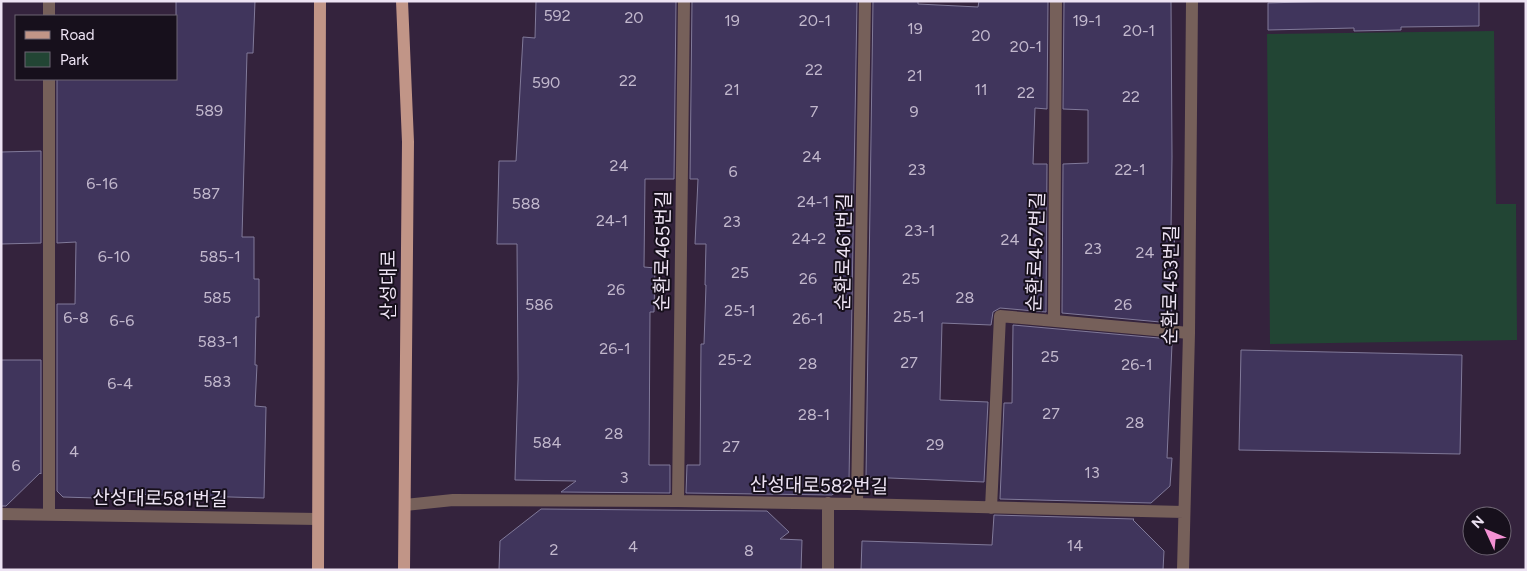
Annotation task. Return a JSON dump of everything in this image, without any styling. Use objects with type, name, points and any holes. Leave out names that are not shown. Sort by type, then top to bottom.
[{"type":"main road","points":[[318,570],[320,1]]},
{"type":"main road","name":"산성대로","points":[[402,1],[408,142],[404,570]]},
{"type":"street","points":[[49,1],[49,15]]},
{"type":"street","name":"순환로465번길","points":[[678,501],[684,1]]},
{"type":"street","name":"순환로461번길","points":[[857,504],[865,1]]},
{"type":"street","name":"순환로457번길","points":[[991,508],[1000,316],[1054,320],[1056,1]]},
{"type":"street","name":"순환로453번길","points":[[1183,570],[1189,333],[1192,1]]},
{"type":"street","points":[[49,80],[49,514]]},
{"type":"street","points":[[1054,320],[1189,333]]},
{"type":"street","name":"산성대로582번길","points":[[405,505],[453,500],[678,501],[1184,512]]},
{"type":"street","points":[[828,503],[828,570]]},
{"type":"street","name":"산성대로581번길","points":[[1,514],[318,519]]},
{"type":"green space","points":[[1494,31],[1496,204],[1516,204],[1517,340],[1270,344],[1267,34]]},
{"type":"building","points":[[176,1],[255,1],[253,53],[247,53],[242,237],[254,237],[254,279],[259,279],[259,317],[256,317],[255,365],[257,365],[255,406],[266,407],[264,498],[95,493],[95,498],[63,497],[57,491],[57,304],[75,304],[76,242],[57,243],[57,80],[178,80],[178,15],[176,15]]},
{"type":"building","points":[[536,1],[676,1],[674,179],[645,179],[644,267],[655,268],[654,312],[650,312],[649,465],[670,465],[670,493],[561,492],[576,481],[515,480],[518,379],[517,244],[497,244],[499,161],[516,161],[523,37],[535,38]]},
{"type":"building","points":[[692,1],[857,1],[849,481],[832,495],[686,493],[687,465],[700,465],[701,344],[704,344],[706,285],[706,244],[695,244],[698,179],[690,179]]},
{"type":"building","points":[[873,1],[918,1],[918,4],[978,7],[979,1],[1048,1],[1047,109],[1035,108],[1033,164],[1047,164],[1046,312],[1000,308],[993,312],[991,325],[942,323],[940,400],[988,402],[984,482],[866,477]]},
{"type":"building","points":[[1064,1],[1171,1],[1171,230],[1175,230],[1171,323],[1062,313],[1063,164],[1088,163],[1088,110],[1063,109]]},
{"type":"building","points":[[1479,1],[1479,26],[1401,27],[1401,30],[1354,31],[1354,28],[1268,30],[1268,3]]},
{"type":"building","points":[[41,151],[41,243],[1,244],[1,152]]},
{"type":"building","points":[[1013,325],[1170,339],[1169,344],[1172,344],[1167,458],[1172,458],[1170,486],[1151,503],[1000,499],[1004,403],[1012,403]]},
{"type":"building","points":[[1241,350],[1462,355],[1460,454],[1239,450]]},
{"type":"building","points":[[1,360],[41,360],[41,474],[6,506],[1,506]]},
{"type":"building","points":[[541,509],[767,511],[789,532],[780,539],[802,540],[801,570],[499,570],[500,541]]},
{"type":"building","points":[[994,515],[1134,519],[1164,551],[1163,570],[861,570],[862,541],[992,545]]}]
